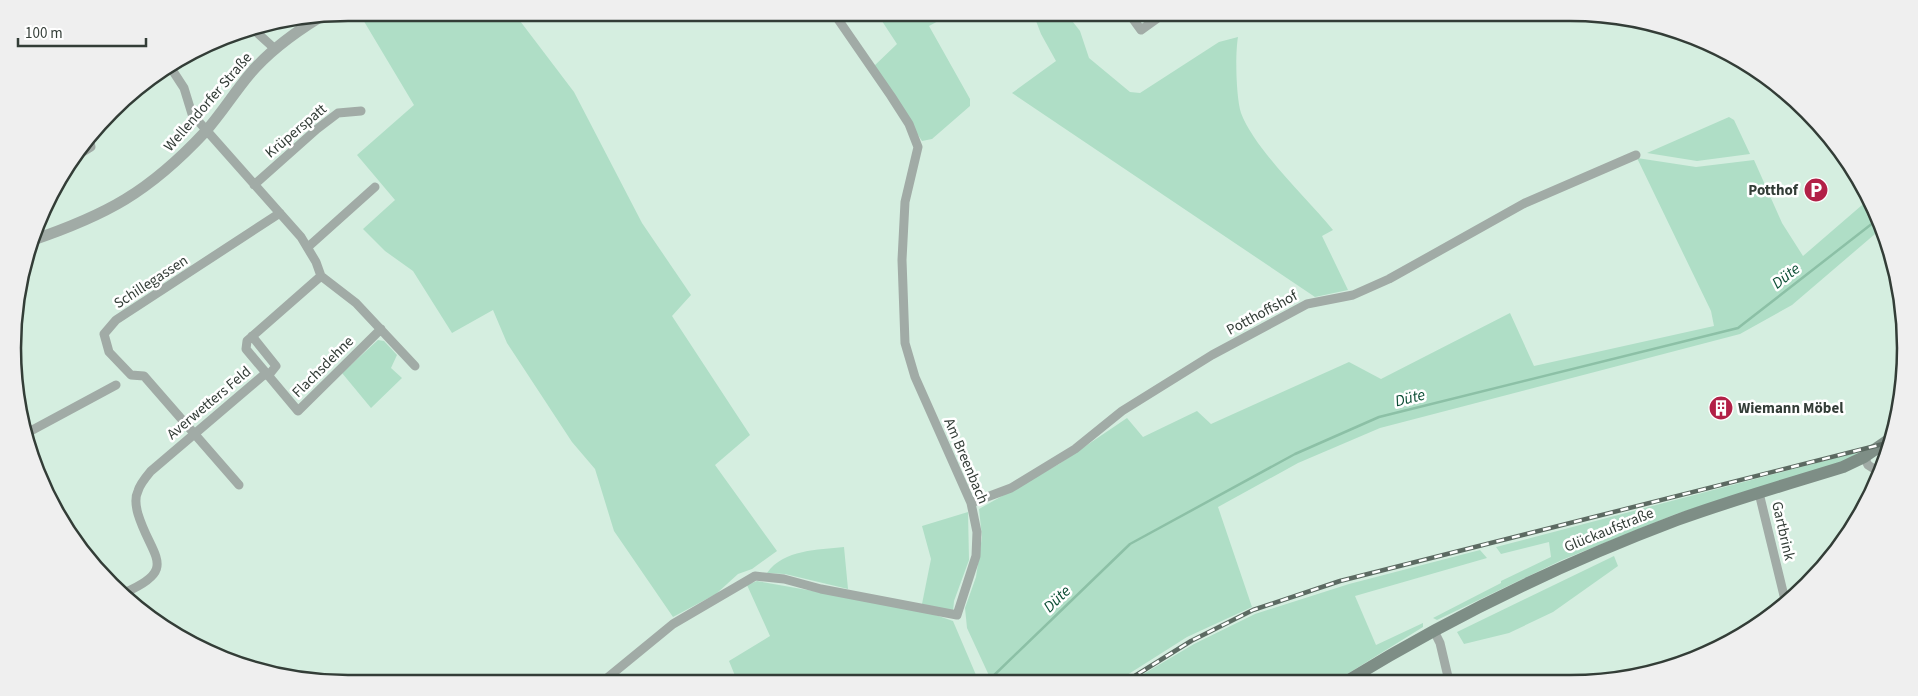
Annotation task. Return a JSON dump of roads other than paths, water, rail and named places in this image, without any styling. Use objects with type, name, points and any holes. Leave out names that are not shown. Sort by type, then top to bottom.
[{"type":"main road","name":"Glückaufstraße","points":[[1358,675],[1434,631],[1590,555],[1678,520],[1843,466],[1864,457],[1882,445]]},
{"type":"street","name":"Am Breenbach","points":[[611,675],[673,624],[755,576],[784,579],[821,589],[957,615],[976,556],[977,532],[972,503],[915,377],[905,343],[902,260],[905,202],[918,147],[909,124],[839,21]]},
{"type":"street","points":[[1134,21],[1140,30],[1153,21]]},
{"type":"street","name":"Wellendorfer Straße","points":[[41,237],[68,228],[113,208],[142,190],[176,161],[206,130],[251,73],[275,49],[311,23]]},
{"type":"street","name":"Wellendorfer Straße","points":[[258,34],[275,49]]},
{"type":"street","points":[[173,72],[184,88],[192,114],[308,246],[321,276],[356,303],[415,366]]},
{"type":"street","name":"Krüperspatt","points":[[254,185],[317,129],[338,113],[361,111]]},
{"type":"street","name":"Potthoffshof","points":[[972,503],[1011,488],[1075,450],[1122,411],[1212,356],[1306,304],[1353,295],[1389,279],[1525,203],[1636,155]]},
{"type":"street","points":[[308,246],[374,188]]},
{"type":"street","name":"Schillegassen","points":[[239,485],[144,376],[131,375],[109,352],[104,340],[104,334],[108,327],[280,213]]},
{"type":"street","points":[[267,374],[276,366],[252,336],[321,276]]},
{"type":"street","name":"Flachsdehne","points":[[267,374],[298,411],[380,329]]},
{"type":"street","name":"Averwetters Feld","points":[[130,591],[144,585],[156,574],[158,566],[136,508],[137,492],[151,471],[194,433],[267,374],[246,349],[247,341],[252,336]]},
{"type":"street","points":[[32,430],[116,384]]},
{"type":"street","points":[[1864,457],[1868,465],[1874,469]]},
{"type":"street","name":"Gartbrink","points":[[1759,493],[1784,595]]},
{"type":"street","points":[[1434,631],[1440,643],[1448,675]]},
{"type":"waterway","name":"Düte","points":[[994,675],[1130,544],[1295,454],[1379,417],[1738,328],[1872,224]]},
{"type":"railway","points":[[1136,675],[1191,641],[1253,610],[1340,581],[1882,444]]},
{"type":"place","name":"Potthof","points":[[1816,190]]},
{"type":"place","name":"Wiemann Möbel","points":[[1721,408]]}]
